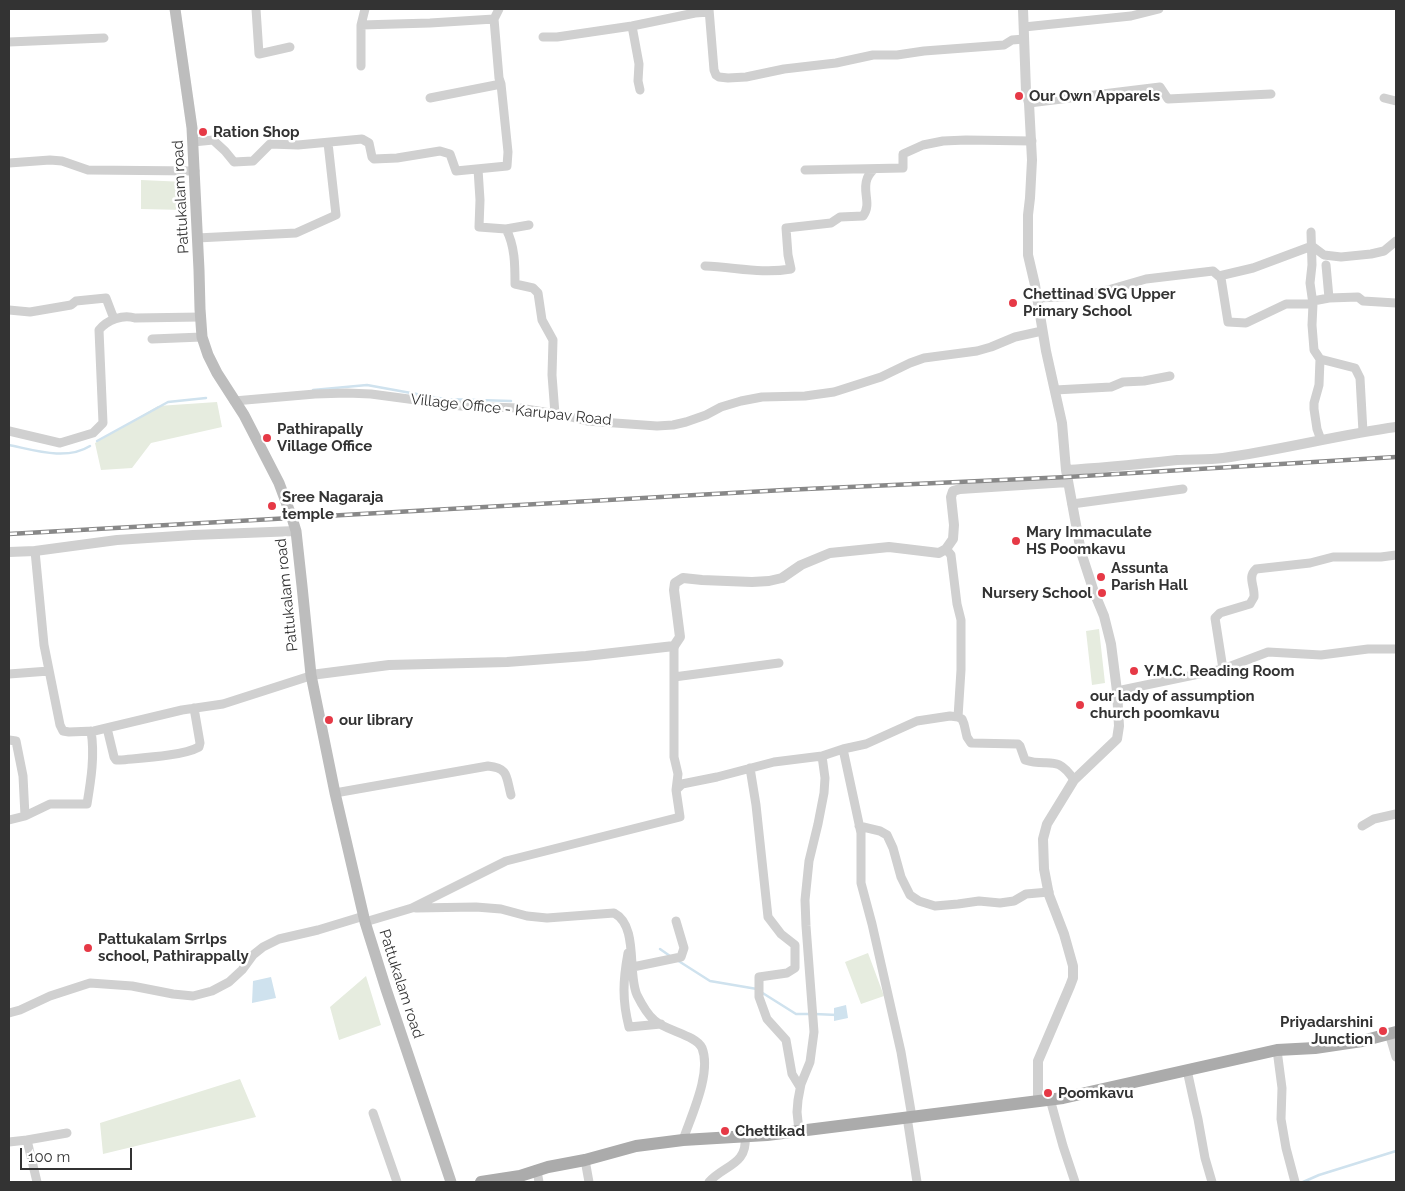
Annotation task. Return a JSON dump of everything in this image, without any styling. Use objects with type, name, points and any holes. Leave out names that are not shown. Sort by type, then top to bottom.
[{"type":"main road","name":"Pattukalam road","points":[[175,9],[193,142],[202,337],[217,373],[244,415],[279,483],[296,531],[310,675],[335,793],[365,919],[389,998],[451,1182]]},
{"type":"main road","points":[[487,1182],[520,1176],[538,1176],[636,1146],[683,1140],[800,1131],[1044,1100],[1277,1050],[1316,1048],[1362,1041],[1393,1033]]},
{"type":"street","points":[[256,9],[259,54],[290,48]]},
{"type":"street","points":[[361,66],[360,25],[365,9]]},
{"type":"street","points":[[193,142],[213,140],[234,162],[253,161],[270,144],[298,145],[362,139],[369,142],[374,159],[397,158],[440,151],[448,152],[456,171],[507,166],[508,152],[494,19],[499,9]]},
{"type":"street","points":[[1023,9],[1026,91],[1029,103],[1032,141],[1028,255],[1062,423],[1066,470],[1083,558],[1104,616],[1111,644],[1118,690],[1119,726],[1117,739],[1074,780],[1047,824],[1043,839],[1044,869],[1049,892],[1073,966],[1070,986],[1038,1061],[1044,1100],[1063,1146],[1075,1182]]},
{"type":"street","points":[[1024,27],[1131,16],[1159,9]]},
{"type":"street","points":[[543,37],[556,37],[632,26],[709,10],[714,70],[719,77],[728,78],[836,63],[873,55],[897,55],[1004,45],[1012,40],[1024,38]]},
{"type":"street","points":[[360,25],[494,19]]},
{"type":"street","points":[[632,26],[639,64],[638,81],[640,90]]},
{"type":"street","points":[[9,42],[104,38]]},
{"type":"street","points":[[430,98],[501,84]]},
{"type":"street","points":[[1029,103],[1160,87],[1168,99],[1270,94]]},
{"type":"street","points":[[1384,98],[1396,101]]},
{"type":"street","points":[[805,170],[903,168],[903,154],[923,145],[943,141],[1032,141]]},
{"type":"street","points":[[197,238],[296,234],[336,215],[328,142]]},
{"type":"street","points":[[9,163],[50,160],[62,161],[88,170],[195,171]]},
{"type":"street","points":[[478,169],[479,227],[506,229],[528,226]]},
{"type":"street","points":[[705,266],[742,270],[791,270],[786,228],[831,223],[840,217],[863,216],[867,210],[867,178],[874,169]]},
{"type":"street","points":[[506,229],[514,252],[516,284],[533,288],[538,293],[542,320],[553,340],[552,375],[555,414]]},
{"type":"street","points":[[1311,232],[1312,265],[1310,283],[1313,302],[1312,325],[1314,350],[1320,359],[1319,385],[1314,409],[1320,440]]},
{"type":"street","points":[[1312,246],[1324,255],[1341,257],[1384,251],[1396,241]]},
{"type":"street","points":[[1219,276],[1253,268],[1312,246]]},
{"type":"street","points":[[1326,265],[1329,298]]},
{"type":"street","points":[[1037,298],[1084,296],[1146,279],[1214,271],[1221,278],[1228,322],[1246,323],[1286,304],[1313,302],[1329,298],[1358,297],[1364,301],[1396,302]]},
{"type":"street","points":[[9,310],[30,312],[71,305],[76,301],[106,298],[114,319]]},
{"type":"street","points":[[9,431],[60,443],[92,433],[103,423],[99,330],[114,319],[130,316],[135,318],[200,317]]},
{"type":"street","name":"Village Office - Karupav Road","points":[[234,401],[315,394],[371,394],[452,406],[519,408],[587,421],[657,426],[673,425],[706,415],[741,400],[834,392],[881,377],[924,358],[977,351],[1015,337],[1042,331]]},
{"type":"street","points":[[152,339],[202,337]]},
{"type":"street","points":[[1320,359],[1354,368],[1360,378],[1363,432]]},
{"type":"street","points":[[1055,390],[1110,387],[1123,382],[1144,381],[1170,376]]},
{"type":"street","points":[[1066,470],[1222,458],[1396,427]]},
{"type":"street","points":[[412,908],[506,860],[680,817],[676,790],[678,774],[674,757],[674,646],[680,637],[674,590],[675,583],[683,578],[737,582],[769,581],[782,578],[801,565],[830,553],[889,547],[939,553],[946,549],[953,539],[954,525],[951,497],[953,491],[1068,482]]},
{"type":"street","points":[[1072,504],[1182,489]]},
{"type":"street","points":[[9,552],[35,551],[117,540],[296,531]]},
{"type":"street","points":[[946,549],[951,555],[957,604],[961,620],[961,670],[958,717]]},
{"type":"street","points":[[35,551],[44,645],[60,725],[63,731],[68,732],[91,731],[194,708],[223,704],[310,675],[389,664],[507,662],[586,656],[674,646]]},
{"type":"street","points":[[1223,669],[1215,618],[1220,613],[1250,604],[1254,598],[1251,576],[1256,568],[1310,563],[1334,556],[1381,557],[1396,555]]},
{"type":"street","points":[[1118,690],[1223,669],[1268,652],[1321,655],[1368,649],[1396,648]]},
{"type":"street","points":[[674,677],[779,663]]},
{"type":"street","points":[[9,674],[49,671]]},
{"type":"street","points":[[107,728],[116,760],[190,751],[200,747],[194,708]]},
{"type":"street","points":[[676,790],[682,784],[774,762],[822,756],[866,744],[917,721],[950,716],[962,719],[971,743],[1018,744],[1025,760],[1058,764],[1067,770],[1074,780]]},
{"type":"street","points":[[9,820],[25,816],[50,804],[87,804],[92,777],[91,731]]},
{"type":"street","points":[[9,740],[16,741],[23,776],[25,816]]},
{"type":"street","points":[[843,749],[861,833],[861,883],[901,1052],[918,1182]]},
{"type":"street","points":[[800,1131],[797,1112],[800,1087],[810,1062],[813,1046],[814,1022],[806,926],[806,900],[808,861],[824,792],[825,778],[822,756]]},
{"type":"street","points":[[335,793],[488,766],[498,766],[505,773],[511,795]]},
{"type":"street","points":[[750,768],[768,917],[781,934],[796,945],[795,968],[786,973],[759,977],[759,997],[767,1019],[786,1040],[792,1074],[800,1087]]},
{"type":"street","points":[[1362,826],[1374,820],[1396,814]]},
{"type":"street","points":[[860,826],[880,831],[887,835],[910,895],[919,901],[935,906],[979,901],[1000,903],[1014,901],[1026,894],[1049,892]]},
{"type":"street","points":[[9,1013],[50,996],[90,983],[132,986],[193,996],[212,991],[229,982],[242,970],[253,955],[263,947],[279,939],[412,908],[501,908],[527,916],[547,918],[614,913],[619,916],[627,929],[630,940],[629,967],[637,996],[646,1011],[654,1020],[696,1041],[702,1047],[704,1076],[701,1090],[683,1140]]},
{"type":"street","points":[[629,967],[681,957],[684,948],[676,921]]},
{"type":"street","points":[[629,967],[624,978],[624,1008],[629,1027],[661,1024]]},
{"type":"street","points":[[1393,1033],[1396,1057]]},
{"type":"street","points":[[1277,1050],[1282,1088],[1282,1120],[1286,1148],[1295,1182]]},
{"type":"street","points":[[1187,1070],[1205,1158],[1212,1182]]},
{"type":"street","points":[[374,1113],[397,1182]]},
{"type":"street","points":[[9,1142],[67,1133]]},
{"type":"street","points":[[709,1182],[744,1154],[745,1136]]},
{"type":"street","points":[[27,1140],[37,1182]]},
{"type":"street","points":[[586,1160],[589,1182]]},
{"type":"shaded area","points":[[141,180],[186,182],[185,210],[141,209]]},
{"type":"shaded area","points":[[217,402],[222,427],[151,443],[132,468],[101,470],[95,443],[158,406]]},
{"type":"shaded area","points":[[1099,629],[1105,683],[1092,685],[1086,631]]},
{"type":"shaded area","points":[[868,953],[884,996],[861,1004],[845,962]]},
{"type":"shaded area","points":[[366,976],[381,1025],[339,1040],[330,1007]]},
{"type":"shaded area","points":[[240,1079],[256,1117],[103,1154],[100,1123]]},
{"type":"water","points":[[271,977],[276,998],[252,1003],[253,981]]},
{"type":"water","points":[[846,1005],[848,1018],[834,1021],[834,1008]]},
{"type":"waterway","points":[[313,390],[367,385],[444,399],[511,401]]},
{"type":"waterway","points":[[97,441],[168,402],[206,398]]},
{"type":"waterway","points":[[9,445],[60,454],[71,453],[90,446]]},
{"type":"waterway","points":[[660,949],[670,956]]},
{"type":"waterway","points":[[677,960],[710,981],[757,989]]},
{"type":"waterway","points":[[761,992],[796,1014],[809,1014]]},
{"type":"waterway","points":[[815,1014],[837,1015]]},
{"type":"waterway","points":[[1303,1182],[1319,1175],[1396,1151]]},
{"type":"railway","points":[[9,534],[784,490],[1067,477],[1396,457]]},
{"type":"place","name":"Our Own Apparels","points":[[1019,96]]},
{"type":"place","name":"Ration Shop","points":[[203,132]]},
{"type":"place","name":"Chettinad SVG Upper Primary School","points":[[1013,303]]},
{"type":"place","name":"Pathirapally Village Office","points":[[267,438]]},
{"type":"place","name":"Sree Nagaraja temple","points":[[272,506]]},
{"type":"place","name":"Mary Immaculate HS Poomkavu","points":[[1016,541]]},
{"type":"place","name":"Assunta Parish Hall","points":[[1101,577]]},
{"type":"place","name":"Nursery School","points":[[1102,593]]},
{"type":"place","name":"Y.M.C. Reading Room","points":[[1134,671]]},
{"type":"place","name":"our lady of assumption church poomkavu","points":[[1080,705]]},
{"type":"place","name":"our library","points":[[329,720]]},
{"type":"place","name":"Pattukalam Srrlps school, Pathirappally","points":[[88,948]]},
{"type":"place","name":"Priyadarshini Junction","points":[[1383,1031]]},
{"type":"place","name":"Poomkavu","points":[[1048,1093]]},
{"type":"place","name":"Chettikad","points":[[725,1131]]}]
